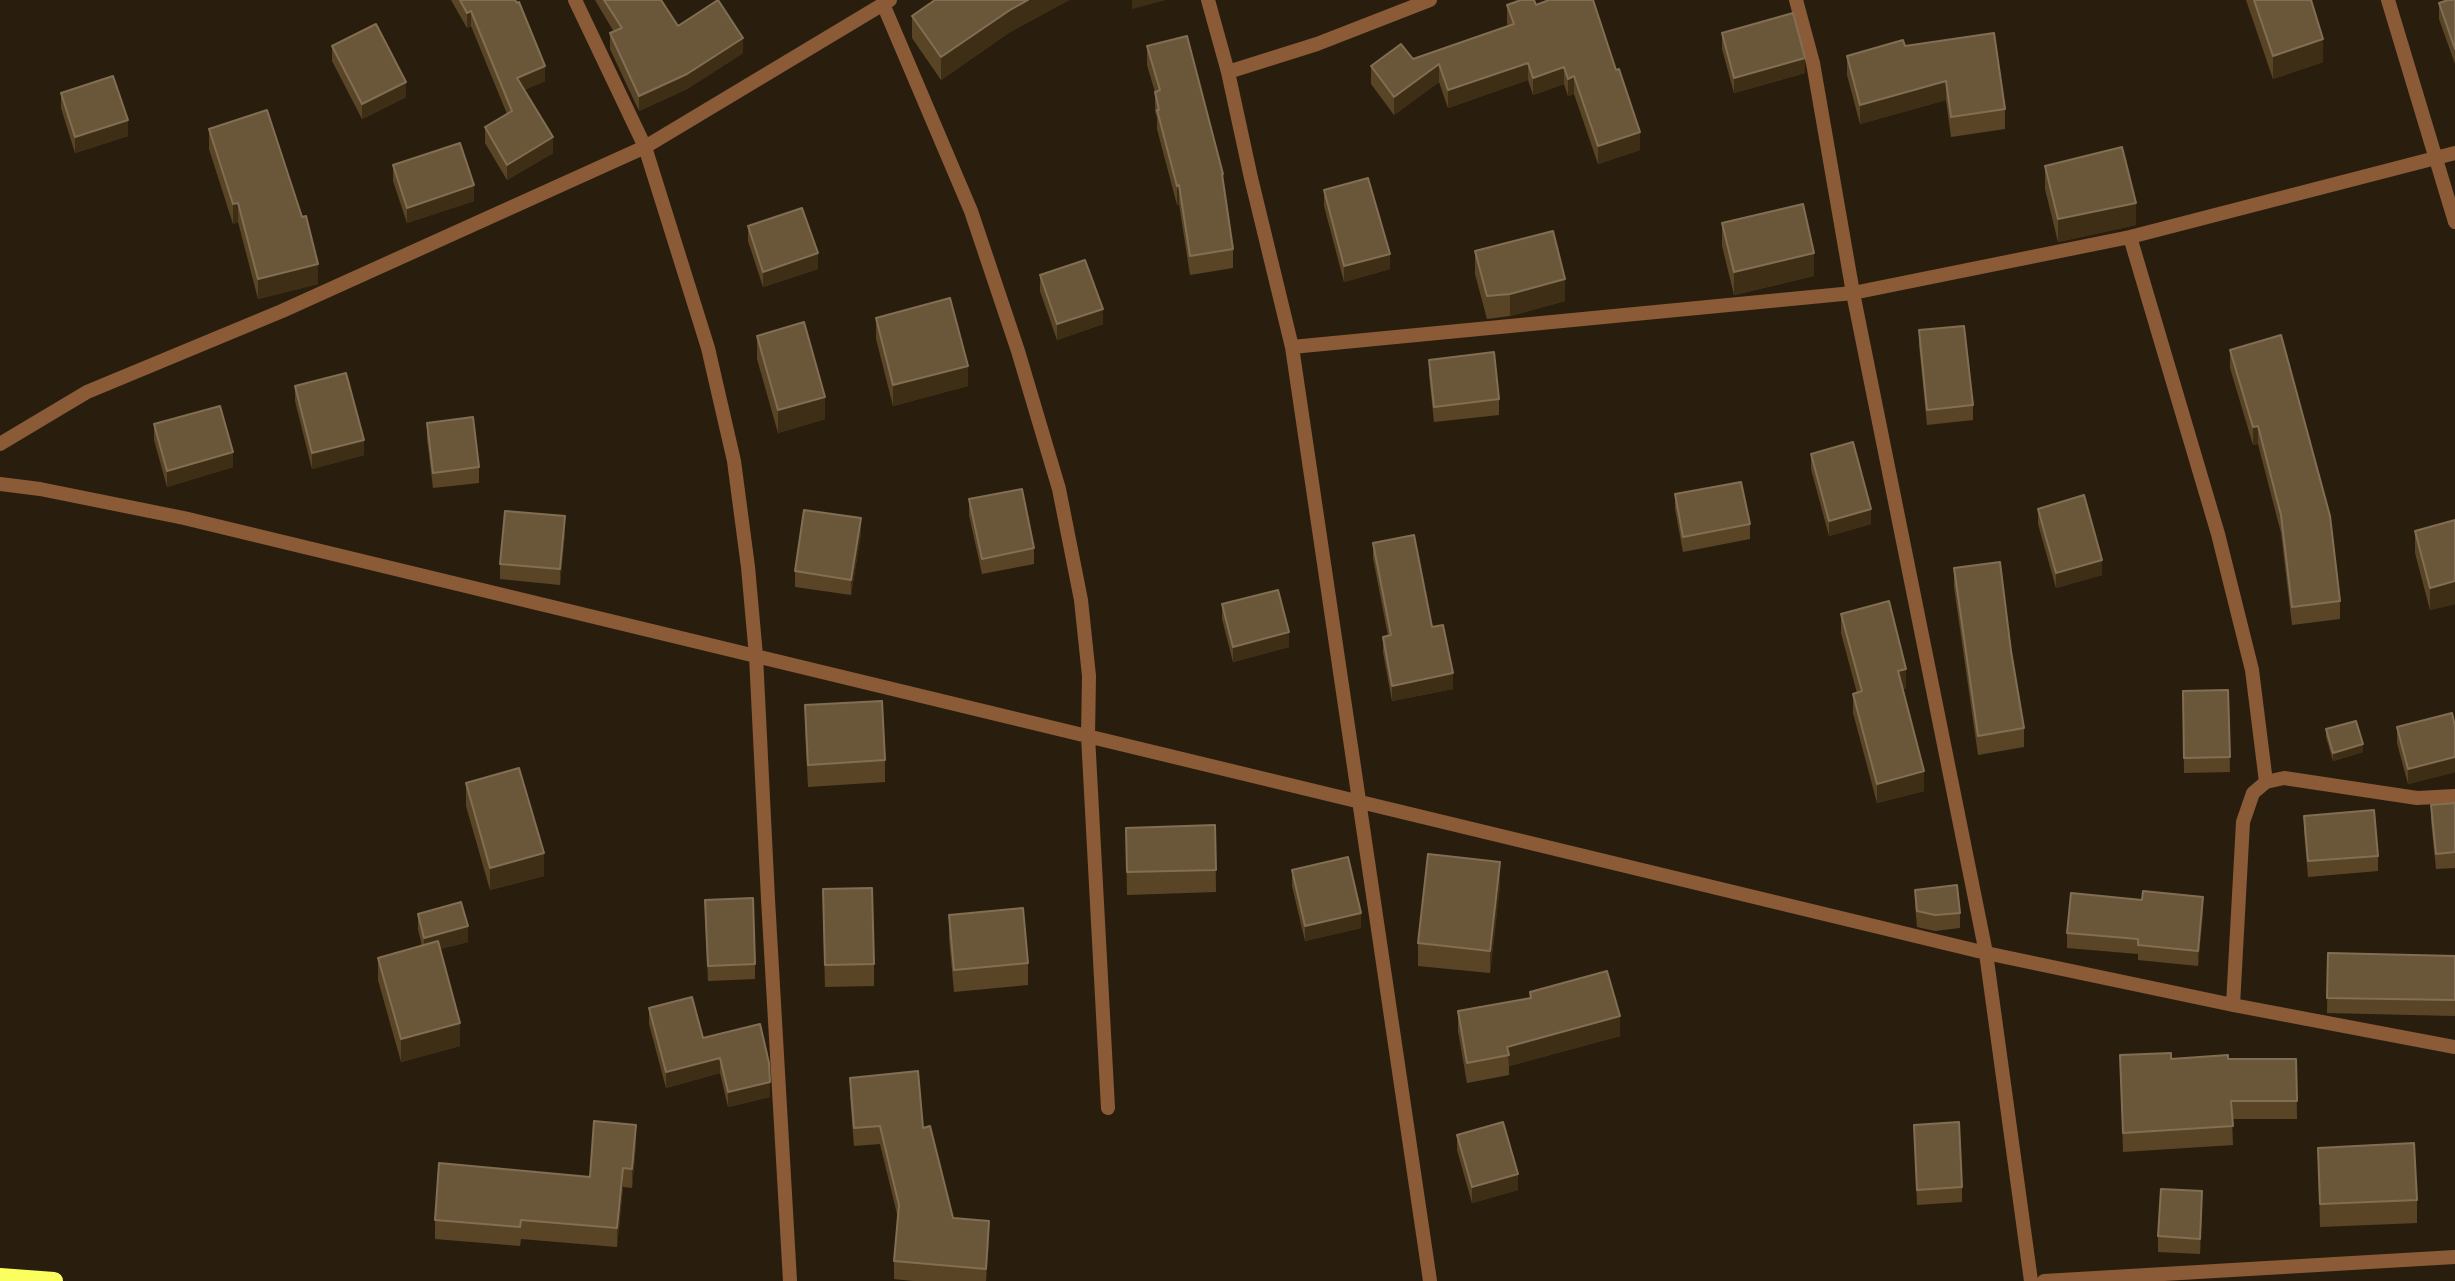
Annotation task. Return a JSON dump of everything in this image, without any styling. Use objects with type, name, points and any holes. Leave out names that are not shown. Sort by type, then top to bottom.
[{"type":"main road","points":[[0,1277],[54,1281]]},
{"type":"street","points":[[575,0],[645,147],[708,348],[734,461],[756,656],[790,1281]]},
{"type":"street","points":[[1208,0],[1228,72],[1292,347],[1430,1281]]},
{"type":"street","points":[[1228,72],[1317,44],[1430,0]]},
{"type":"street","points":[[1796,0],[1813,63],[1853,293],[1986,953],[2031,1281]]},
{"type":"street","points":[[2388,0],[2455,222]]},
{"type":"street","points":[[0,443],[87,392],[295,305],[645,147],[887,2],[971,211],[1018,351],[1059,489],[1082,600],[1089,676],[1088,736],[1108,1108]]},
{"type":"street","points":[[1292,347],[1853,293],[2130,237],[2455,153]]},
{"type":"street","points":[[2130,237],[2221,548],[2252,670],[2266,782]]},
{"type":"street","points":[[0,484],[40,489],[184,518],[1986,953],[2233,1005],[2455,1047]]},
{"type":"street","points":[[2233,1005],[2243,822],[2253,793],[2266,782],[2284,778],[2417,798],[2455,796]]},
{"type":"street","points":[[2044,1281],[2455,1257]]},
{"type":"building","points":[[460,0],[519,2],[545,66],[517,78],[553,137],[507,165],[485,127],[512,111],[471,11],[467,13]]},
{"type":"building","points":[[604,0],[661,0],[678,26],[718,0],[743,38],[687,74],[639,96],[610,33],[622,28]]},
{"type":"building","points":[[935,0],[1028,0],[941,57],[912,16]]},
{"type":"building","points":[[1521,0],[1534,0],[1536,5],[1549,0],[1593,0],[1640,132],[1598,146],[1574,76],[1568,79],[1564,67],[1533,78],[1528,63],[1448,90],[1439,64],[1394,97],[1371,66],[1401,44],[1413,59],[1514,24],[1507,5]]},
{"type":"building","points":[[2254,0],[2311,0],[2323,39],[2273,56]]},
{"type":"building","points":[[2455,0],[2455,49],[2439,3]]},
{"type":"building","points":[[1793,13],[1805,58],[1734,78],[1722,33]]},
{"type":"building","points":[[376,24],[406,82],[362,104],[332,46]]},
{"type":"building","points":[[1994,33],[2005,109],[1951,117],[1946,81],[1860,105],[1847,56],[1903,40],[1905,46]]},
{"type":"building","points":[[1187,36],[1223,174],[1233,249],[1190,256],[1179,185],[1177,186],[1157,110],[1155,92],[1160,90],[1147,46]]},
{"type":"building","points":[[113,76],[128,120],[75,137],[61,93]]},
{"type":"building","points":[[267,110],[302,217],[306,216],[318,264],[258,279],[238,203],[233,204],[209,129]]},
{"type":"building","points":[[460,143],[474,185],[407,208],[393,165]]},
{"type":"building","points":[[2122,147],[2136,203],[2058,219],[2045,166]]},
{"type":"building","points":[[1368,178],[1390,254],[1344,266],[1324,190]]},
{"type":"building","points":[[1803,204],[1814,253],[1734,272],[1722,223]]},
{"type":"building","points":[[802,208],[818,253],[763,272],[748,226]]},
{"type":"building","points":[[1553,231],[1565,279],[1510,294],[1487,296],[1475,251]]},
{"type":"building","points":[[1085,260],[1103,309],[1057,324],[1040,275]]},
{"type":"building","points":[[950,298],[968,366],[893,385],[876,318]]},
{"type":"building","points":[[804,322],[825,397],[778,410],[757,336]]},
{"type":"building","points":[[1964,326],[1973,405],[1927,410],[1919,330]]},
{"type":"building","points":[[2281,335],[2330,516],[2340,601],[2292,607],[2281,515],[2258,426],[2253,427],[2230,350]]},
{"type":"building","points":[[1494,352],[1499,399],[1434,407],[1429,360]]},
{"type":"building","points":[[346,373],[364,440],[312,453],[295,386]]},
{"type":"building","points":[[220,406],[233,452],[167,471],[154,424]]},
{"type":"building","points":[[473,417],[479,467],[433,473],[427,423]]},
{"type":"building","points":[[1853,442],[1871,509],[1829,521],[1811,454]]},
{"type":"building","points":[[1741,482],[1750,524],[1683,537],[1675,494]]},
{"type":"building","points":[[1022,489],[1034,548],[982,559],[969,499]]},
{"type":"building","points":[[2084,495],[2102,560],[2056,573],[2038,509]]},
{"type":"building","points":[[804,510],[861,518],[851,580],[795,571]]},
{"type":"building","points":[[505,511],[565,516],[560,569],[500,564]]},
{"type":"building","points":[[2455,520],[2455,581],[2430,588],[2415,531]]},
{"type":"building","points":[[1414,535],[1432,627],[1443,625],[1453,673],[1392,686],[1383,637],[1391,635],[1373,543]]},
{"type":"building","points":[[2000,562],[2024,728],[1978,736],[1954,568]]},
{"type":"building","points":[[1278,590],[1289,632],[1233,647],[1222,604]]},
{"type":"building","points":[[1889,601],[1906,669],[1898,671],[1924,771],[1877,784],[1853,694],[1862,691],[1841,614]]},
{"type":"building","points":[[2228,690],[2230,757],[2184,758],[2183,691]]},
{"type":"building","points":[[882,701],[885,760],[808,765],[805,705]]},
{"type":"building","points":[[2452,713],[2455,726],[2455,757],[2408,769],[2397,727]]},
{"type":"building","points":[[2356,721],[2363,744],[2333,753],[2326,729]]},
{"type":"building","points":[[519,768],[544,853],[490,868],[466,783]]},
{"type":"building","points":[[2455,803],[2455,852],[2436,854],[2431,805]]},
{"type":"building","points":[[2374,810],[2378,856],[2308,861],[2304,816]]},
{"type":"building","points":[[1215,825],[1216,870],[1127,872],[1126,828]]},
{"type":"building","points":[[1428,854],[1500,862],[1490,951],[1418,943]]},
{"type":"building","points":[[1348,857],[1361,913],[1305,926],[1292,870]]},
{"type":"building","points":[[1957,885],[1960,913],[1935,915],[1917,911],[1915,890]]},
{"type":"building","points":[[872,888],[874,964],[825,965],[823,889]]},
{"type":"building","points":[[2143,891],[2203,897],[2198,951],[2138,945],[2138,939],[2067,933],[2071,893],[2142,900]]},
{"type":"building","points":[[753,898],[755,964],[708,966],[705,900]]},
{"type":"building","points":[[461,902],[468,926],[424,938],[418,914]]},
{"type":"building","points":[[1023,908],[1028,963],[954,970],[949,915]]},
{"type":"building","points":[[438,941],[460,1023],[401,1039],[378,958]]},
{"type":"building","points":[[2328,953],[2455,956],[2455,1000],[2327,998]]},
{"type":"building","points":[[1607,971],[1620,1016],[1507,1047],[1509,1055],[1467,1063],[1458,1011],[1531,998],[1530,992]]},
{"type":"building","points":[[692,997],[703,1038],[760,1024],[769,1063],[770,1082],[728,1092],[720,1058],[666,1072],[649,1008]]},
{"type":"building","points":[[2171,1053],[2171,1059],[2228,1055],[2228,1059],[2296,1059],[2297,1101],[2231,1101],[2233,1126],[2123,1133],[2120,1055]]},
{"type":"building","points":[[918,1071],[923,1128],[930,1126],[953,1218],[989,1221],[986,1269],[894,1261],[899,1205],[880,1126],[854,1128],[850,1078]]},
{"type":"building","points":[[594,1121],[636,1125],[632,1169],[623,1168],[617,1228],[521,1220],[520,1227],[435,1220],[439,1163],[590,1177]]},
{"type":"building","points":[[1503,1122],[1518,1174],[1472,1187],[1457,1135]]},
{"type":"building","points":[[1959,1122],[1962,1187],[1917,1190],[1914,1125]]},
{"type":"building","points":[[2414,1143],[2417,1200],[2320,1204],[2318,1148]]},
{"type":"building","points":[[2161,1189],[2202,1191],[2200,1239],[2158,1236]]}]
